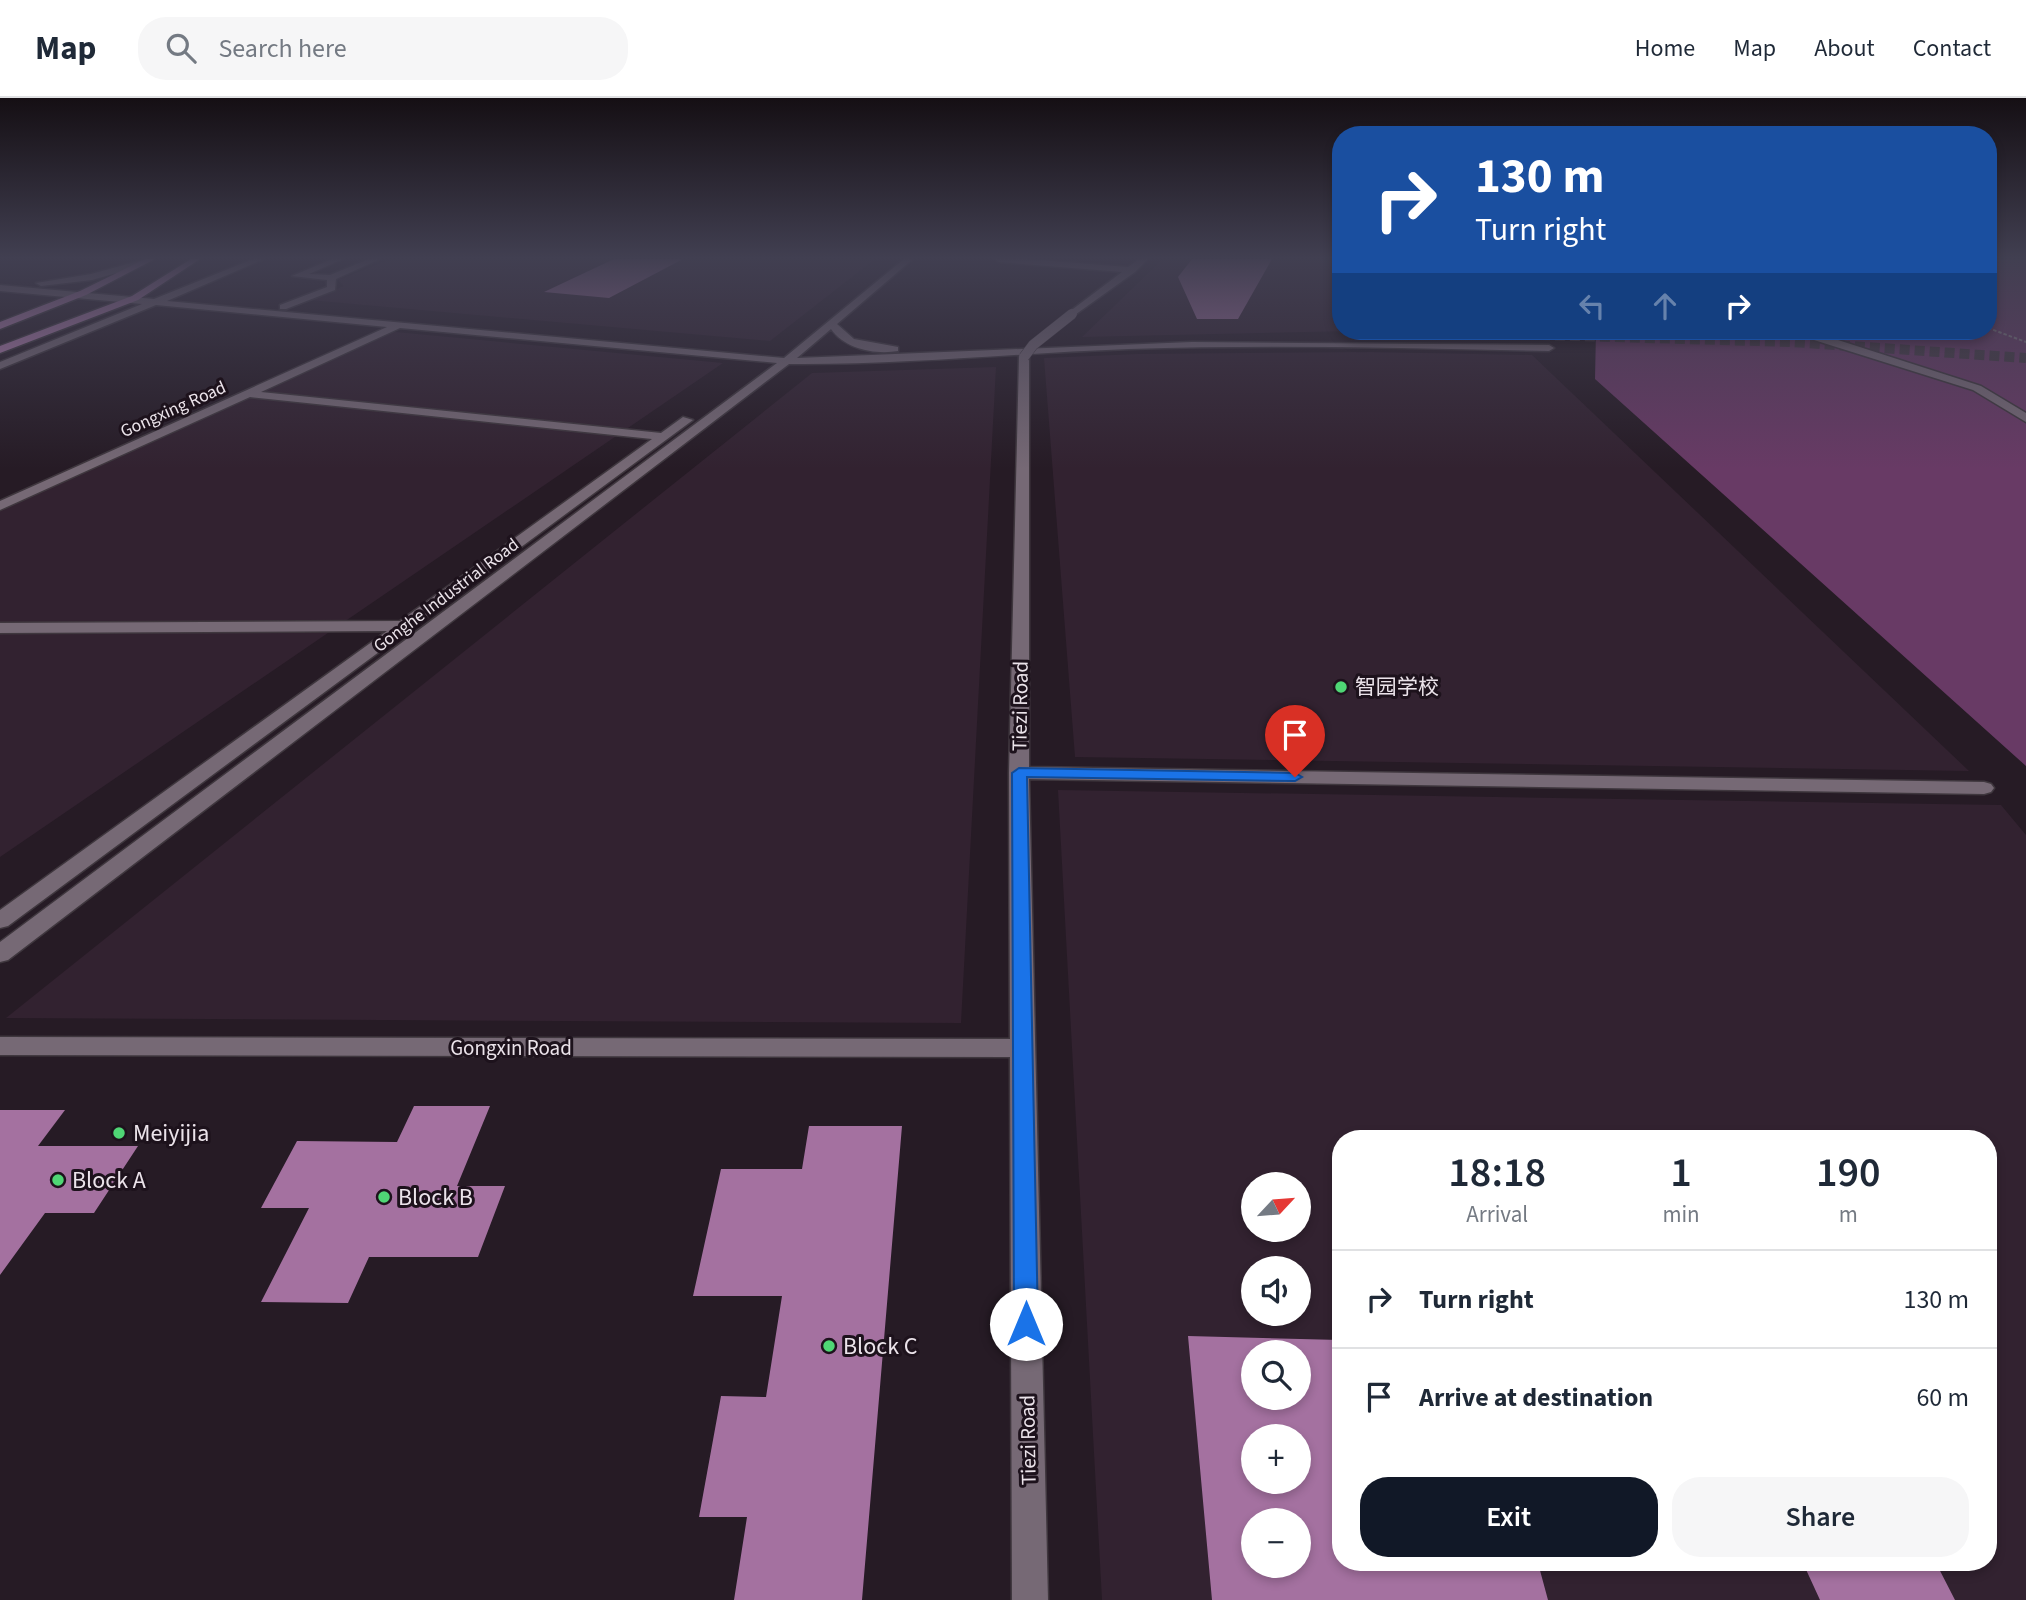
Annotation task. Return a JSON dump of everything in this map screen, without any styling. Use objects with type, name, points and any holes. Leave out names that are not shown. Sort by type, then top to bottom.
[{"type":"main road","points":[[0,350],[54,329]]},
{"type":"street","points":[[0,366],[88,329]]},
{"type":"street","name":"Gongxing Road","points":[[0,506],[389,329]]},
{"type":"street","points":[[449,329],[782,356],[1130,338],[1332,336]]},
{"type":"street","points":[[508,329],[840,362],[1133,346],[1367,345],[1549,348]]},
{"type":"street","name":"Gonghe Industrial Road","points":[[0,954],[782,356],[813,329]]},
{"type":"street","name":"Gonghe Industrial Road","points":[[0,922],[664,437],[823,329]]},
{"type":"street","points":[[836,329],[841,337],[850,342],[907,349]]},
{"type":"street","name":"Tiezi Road","points":[[1030,1600],[1019,773],[1024,357],[1033,345],[1053,329]]},
{"type":"street","points":[[1824,340],[1977,388],[2026,418]]},
{"type":"street","points":[[248,393],[664,437]]},
{"type":"street","points":[[0,628],[405,626]]},
{"type":"street","points":[[1019,773],[1984,788]]},
{"type":"street","name":"Gongxin Road","points":[[0,1046],[1023,1048]]},
{"type":"path","points":[[1997,331],[2026,342]]},
{"type":"shaded area","points":[[636,329],[785,329],[770,341]]},
{"type":"shaded area","points":[[1090,329],[1332,329],[1332,332],[1082,337]]},
{"type":"shaded area","points":[[1997,329],[2026,329],[2026,766],[1595,379],[1596,340],[1997,340]]},
{"type":"shaded area","points":[[385,331],[723,363],[0,857],[0,506]]},
{"type":"shaded area","points":[[1372,352],[1532,355],[1969,771],[1075,757],[1044,358],[1137,354]]},
{"type":"shaded area","points":[[996,367],[961,1023],[6,1018],[812,373]]},
{"type":"shaded area","points":[[1058,790],[2001,805],[2026,835],[2026,1600],[1102,1600]]},
{"type":"building","name":"Block B","points":[[414,1106],[490,1106],[457,1186],[505,1186],[478,1257],[369,1257],[348,1303],[261,1302],[309,1208],[261,1208],[297,1141],[397,1142]]},
{"type":"building","name":"Block A","points":[[0,1110],[65,1110],[38,1146],[138,1146],[94,1213],[45,1213],[0,1275]]},
{"type":"building","name":"Block C","points":[[809,1126],[902,1126],[862,1600],[734,1600],[747,1517],[699,1517],[721,1396],[766,1397],[782,1296],[693,1296],[721,1169],[802,1169]]},
{"type":"building","points":[[1188,1336],[1332,1340],[1332,1571],[1540,1571],[1548,1600],[1212,1600]]},
{"type":"building","points":[[1807,1571],[1940,1571],[1955,1600],[1820,1600]]},
{"type":"tunnel","points":[[1720,340],[1792,342],[2026,358]]},
{"type":"place","name":"智园学校","points":[[1341,687]]},
{"type":"place","name":"Meiyijia","points":[[119,1133]]},
{"type":"place","name":"Block A","points":[[58,1180]]},
{"type":"place","name":"Block B","points":[[384,1197]]},
{"type":"place","name":"Block C","points":[[829,1346]]},
{"type":"route","points":[[1026,1324],[1019,773],[1295,777]]}]
